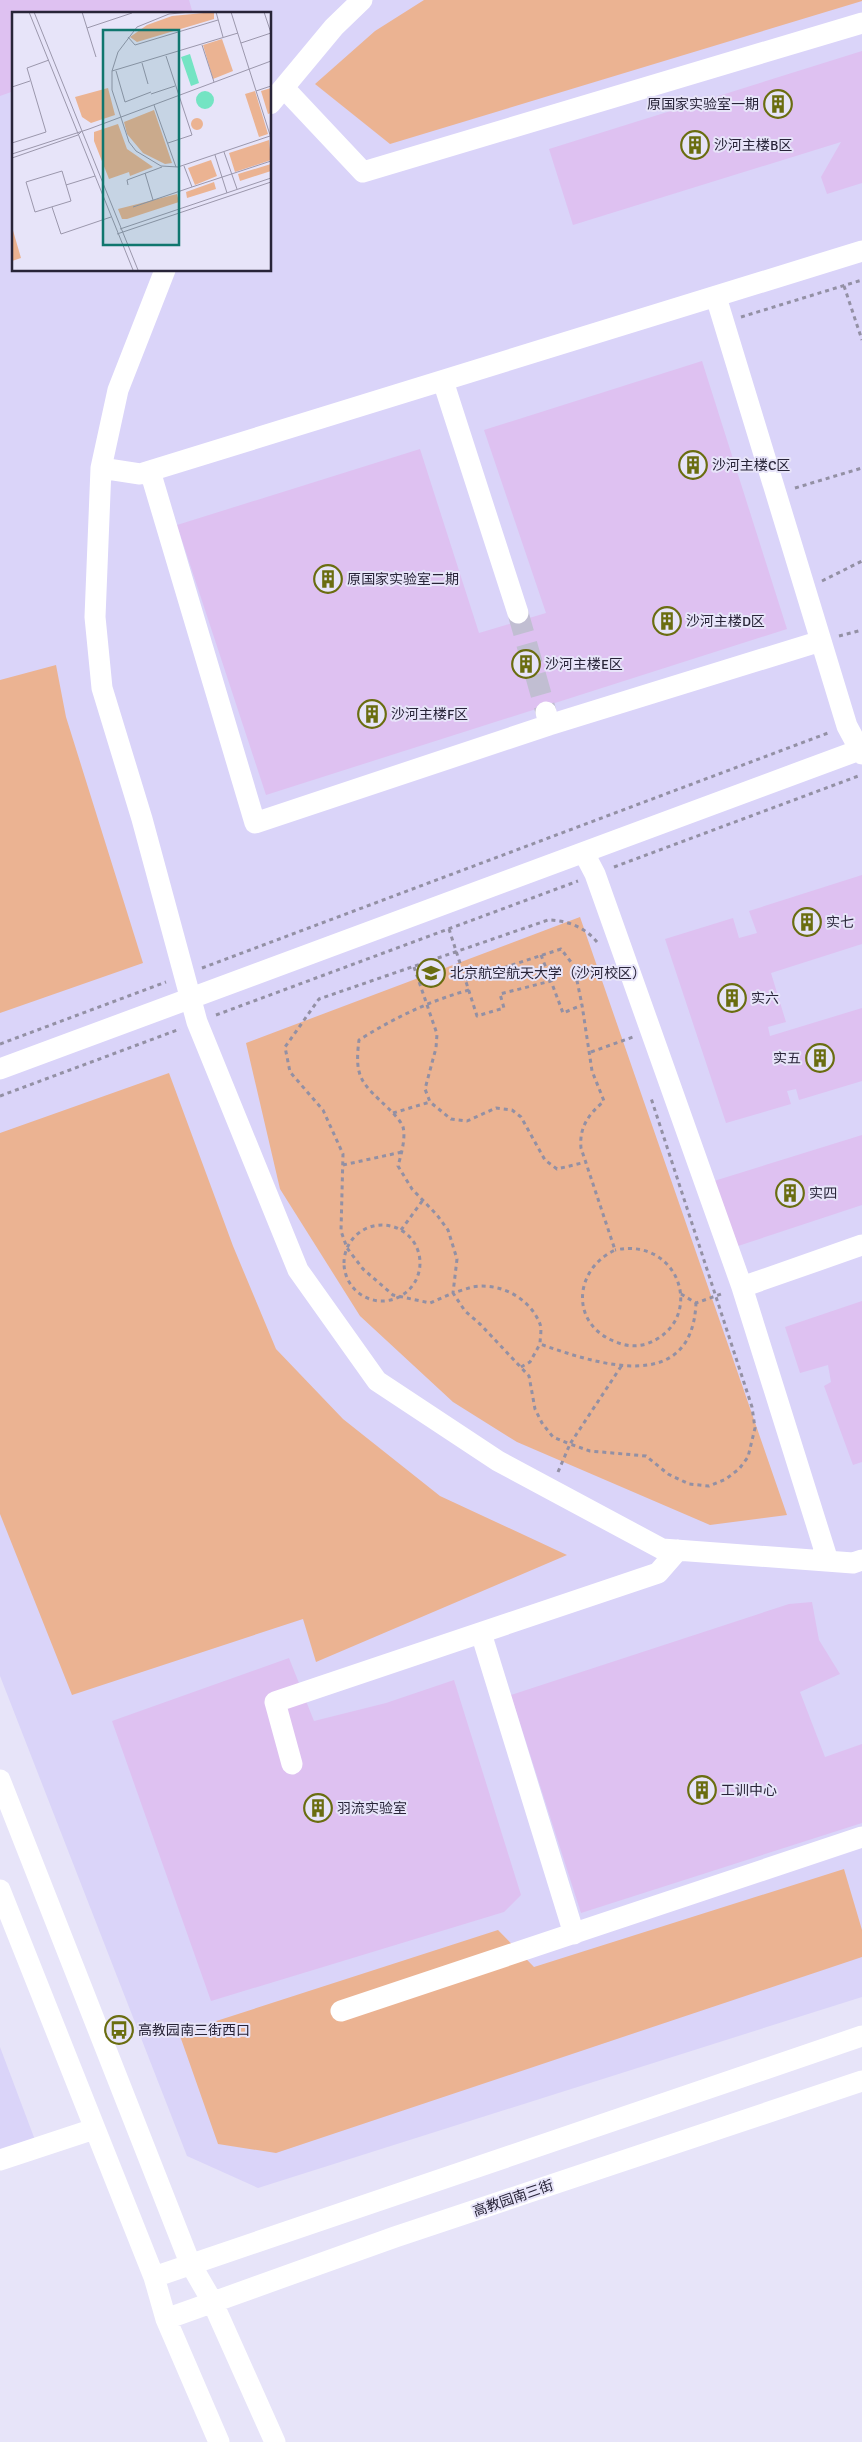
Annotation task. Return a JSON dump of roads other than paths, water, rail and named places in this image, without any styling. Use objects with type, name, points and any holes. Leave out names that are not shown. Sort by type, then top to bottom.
[{"type":"street","points":[[271,103],[334,27],[362,0]]},
{"type":"street","points":[[284,88],[363,172],[862,23]]},
{"type":"street","points":[[101,468],[140,474],[862,252]]},
{"type":"street","points":[[165,271],[118,390],[101,468],[95,618],[102,688],[142,819],[197,1022],[298,1270],[377,1381],[498,1461],[662,1549],[853,1563],[862,1560]]},
{"type":"street","points":[[0,1069],[861,751],[847,726],[827,639],[716,297]]},
{"type":"street","points":[[443,381],[518,613]]},
{"type":"street","points":[[150,471],[254,823],[548,719],[827,639]]},
{"type":"street","points":[[584,852],[595,874],[641,1034],[742,1287],[828,1561]]},
{"type":"street","points":[[742,1287],[862,1246]]},
{"type":"street","points":[[292,1764],[275,1702],[658,1573],[678,1550]]},
{"type":"street","points":[[481,1632],[574,1934]]},
{"type":"street","points":[[0,1780],[190,2264],[212,2301],[275,2442]]},
{"type":"street","points":[[341,2011],[862,1837]]},
{"type":"street","points":[[0,1890],[154,2277],[166,2319],[219,2442]]},
{"type":"street","points":[[154,2277],[862,2036]]},
{"type":"street","name":"高教园南三街","points":[[166,2319],[212,2301],[862,2081]]},
{"type":"street","points":[[0,2160],[94,2129]]},
{"type":"tunnel","points":[[518,613],[546,712]]},
{"type":"place","name":"原国家实验室一期","points":[[778,104]]},
{"type":"place","name":"沙河主楼B区","points":[[695,145]]},
{"type":"place","name":"沙河主楼C区","points":[[693,465]]},
{"type":"place","name":"原国家实验室二期","points":[[328,579]]},
{"type":"place","name":"沙河主楼D区","points":[[667,621]]},
{"type":"place","name":"沙河主楼E区","points":[[526,664]]},
{"type":"place","name":"沙河主楼F区","points":[[372,714]]},
{"type":"place","name":"实七","points":[[807,922]]},
{"type":"place","name":"北京航空航天大学（沙河校区）","points":[[431,973]]},
{"type":"place","name":"实六","points":[[732,998]]},
{"type":"place","name":"实五","points":[[820,1058]]},
{"type":"place","name":"实四","points":[[790,1193]]},
{"type":"place","name":"工训中心","points":[[702,1790]]},
{"type":"place","name":"羽流实验室","points":[[318,1808]]},
{"type":"place","name":"高教园南三街西口","points":[[119,2030]]}]
